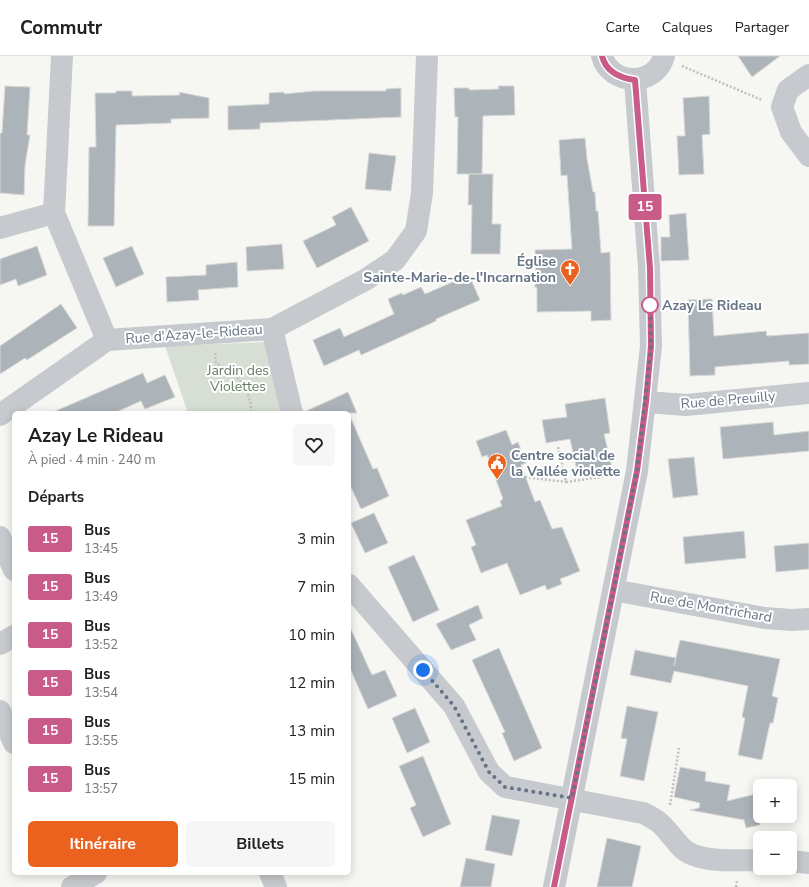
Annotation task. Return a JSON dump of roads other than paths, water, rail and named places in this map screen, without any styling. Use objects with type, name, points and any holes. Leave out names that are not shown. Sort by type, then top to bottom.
[{"type":"street","name":"Rue d'Azay-le-Rideau","points":[[62,56],[54,213],[108,340],[272,329],[365,280],[395,260],[416,231],[422,193],[427,56]]},
{"type":"street","points":[[602,56],[608,68],[615,75],[625,79],[635,80],[652,73],[664,58]]},
{"type":"street","points":[[809,75],[788,90],[782,107],[791,132],[809,156]]},
{"type":"street","points":[[554,887],[637,471],[646,402],[651,346],[650,268],[635,80]]},
{"type":"street","points":[[0,228],[54,213]]},
{"type":"street","points":[[272,329],[292,411]]},
{"type":"street","points":[[0,415],[108,340]]},
{"type":"street","name":"Rue de Preuilly","points":[[646,402],[686,405],[809,393]]},
{"type":"street","points":[[0,537],[12,565]]},
{"type":"street","points":[[351,587],[454,706],[489,772],[505,787],[572,798],[643,813],[655,818],[665,826],[682,848],[689,854],[718,860],[753,860]]},
{"type":"street","name":"Rue de Montrichard","points":[[613,590],[765,618],[792,620],[809,619]]},
{"type":"street","points":[[0,644],[12,637]]},
{"type":"street","points":[[0,711],[12,738]]},
{"type":"street","points":[[797,862],[809,863]]},
{"type":"street","points":[[73,881],[90,875]]},
{"type":"street","points":[[271,875],[276,887]]},
{"type":"place","name":"Église Sainte-Marie-de-l'Incarnation","points":[[570,286]]},
{"type":"place","name":"Azay Le Rideau","points":[[650,305]]},
{"type":"place","name":"Centre social de la Vallée violette","points":[[497,480]]},
{"type":"park label","name":"Jardin des Violettes","points":[[238,378]]}]
